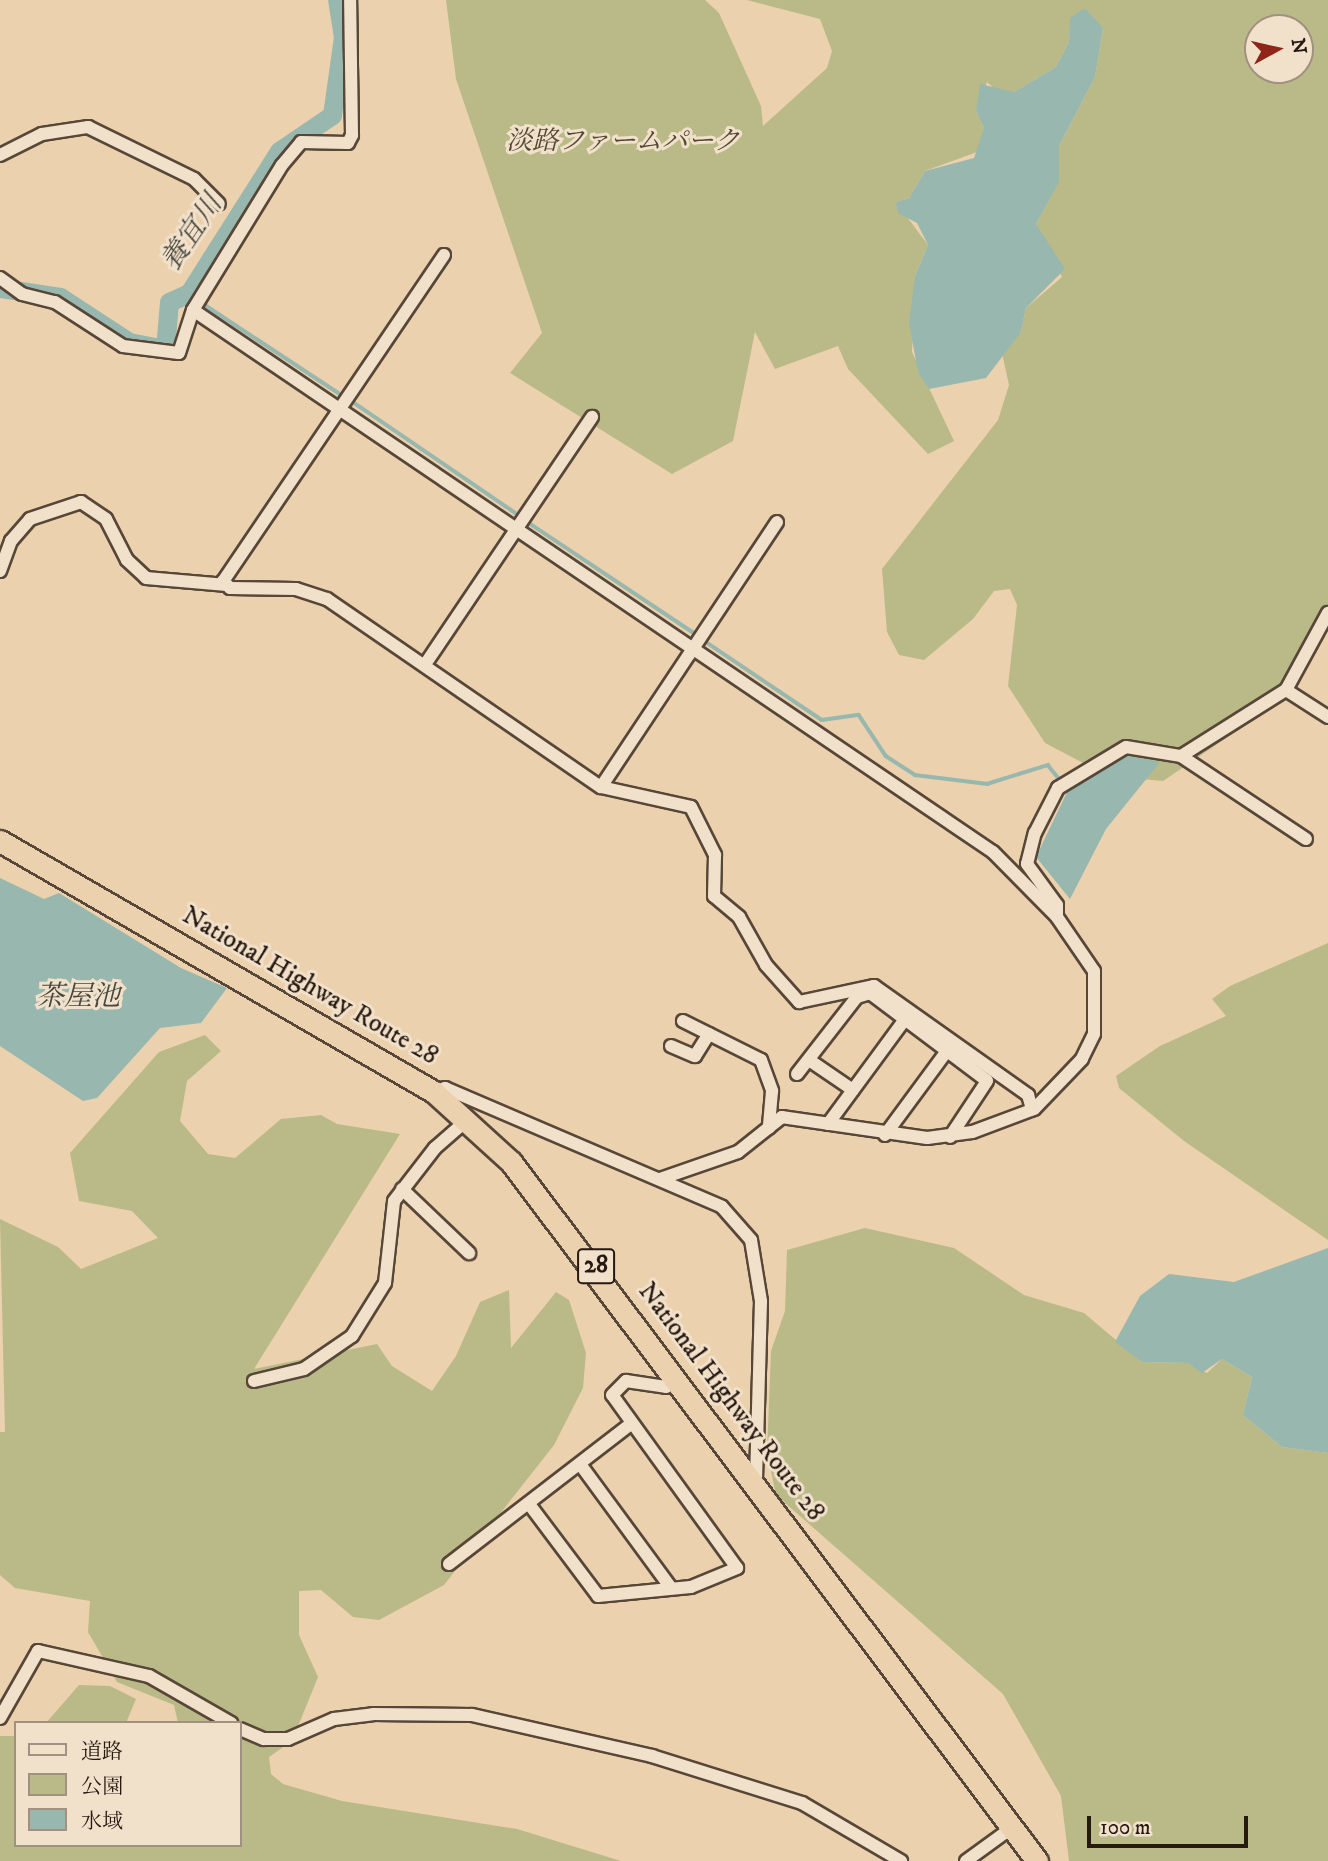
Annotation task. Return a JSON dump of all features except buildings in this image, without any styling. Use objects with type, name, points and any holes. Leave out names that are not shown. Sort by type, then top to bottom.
[{"type":"highway","name":"National Highway Route 28","points":[[0,841],[434,1092],[467,1120],[551,1208],[1010,1829],[1037,1861]]},
{"type":"street","points":[[6,280],[22,294],[54,302],[135,350],[179,353],[194,308],[301,142],[348,143],[352,135],[350,0]]},
{"type":"street","points":[[0,155],[42,134],[88,127],[194,179],[219,204]]},
{"type":"street","points":[[227,584],[444,255]]},
{"type":"street","points":[[194,308],[694,645],[993,852],[1057,917],[1094,971],[1097,1023],[1082,1059],[1031,1109],[950,1136],[885,1135],[782,1117],[738,1152],[660,1179]]},
{"type":"street","points":[[426,663],[592,417]]},
{"type":"street","points":[[0,571],[11,541],[30,519],[81,502],[106,519],[127,560],[146,578],[296,589],[327,599],[426,663],[601,787],[691,807],[715,855],[715,896],[739,917],[766,964],[799,1002],[874,986],[1028,1095],[1031,1109]]},
{"type":"street","points":[[601,787],[777,522]]},
{"type":"street","points":[[1181,756],[1286,690],[1328,613]]},
{"type":"street","points":[[1286,690],[1328,717]]},
{"type":"street","points":[[1057,917],[1057,905],[1027,864],[1062,784],[1126,747],[1181,756],[1306,839]]},
{"type":"street","points":[[797,1074],[857,997],[870,993],[987,1082],[950,1136]]},
{"type":"street","points":[[828,1124],[905,1019]]},
{"type":"street","points":[[683,1021],[761,1060],[772,1091],[769,1128]]},
{"type":"street","points":[[671,1046],[695,1056],[709,1034]]},
{"type":"street","points":[[885,1135],[947,1051]]},
{"type":"street","points":[[809,1060],[853,1090]]},
{"type":"street","points":[[434,1092],[445,1088],[541,1134],[660,1179],[722,1207],[751,1240],[761,1301],[756,1482]]},
{"type":"street","points":[[254,1381],[304,1369],[352,1336],[385,1283],[394,1201],[401,1189],[467,1120]]},
{"type":"street","points":[[401,1189],[468,1253]]},
{"type":"street","points":[[528,1504],[598,1596],[711,1582],[737,1567],[632,1423],[614,1388],[626,1381],[666,1387],[680,1381]]},
{"type":"street","points":[[449,1564],[632,1423]]},
{"type":"street","points":[[580,1464],[671,1588]]},
{"type":"street","points":[[0,1718],[38,1651],[149,1676],[228,1721]]},
{"type":"street","points":[[242,1730],[264,1740],[288,1739],[334,1719],[373,1714],[472,1715],[652,1756],[803,1803],[901,1861]]},
{"type":"street","points":[[966,1861],[1010,1829]]},
{"type":"green space","name":"淡路ファームパーク","points":[[446,0],[705,0],[719,13],[761,106],[763,126],[827,68],[832,51],[820,19],[747,0],[1328,0],[1328,615],[1266,711],[1163,781],[1108,776],[1045,743],[1008,686],[1017,605],[1010,589],[994,591],[973,619],[924,660],[899,655],[887,632],[882,569],[998,420],[1009,385],[1002,353],[1021,332],[1026,308],[1062,277],[1036,224],[1050,198],[1059,146],[1095,77],[1103,28],[1071,18],[1069,42],[1056,67],[1014,92],[998,92],[987,82],[976,111],[984,128],[980,151],[925,171],[909,198],[896,202],[928,245],[915,276],[912,352],[954,441],[928,454],[848,369],[838,346],[775,369],[755,332],[733,441],[672,474],[510,373],[542,333],[456,79]]},
{"type":"green space","points":[[1328,943],[1328,1240],[1184,1141],[1119,1088],[1116,1076],[1160,1046],[1226,1016],[1212,999],[1230,986]]},
{"type":"green space","points":[[205,1035],[221,1051],[187,1081],[180,1121],[208,1154],[235,1158],[281,1119],[321,1115],[337,1124],[400,1134],[254,1369],[377,1344],[392,1366],[432,1391],[456,1356],[480,1302],[509,1290],[511,1348],[556,1292],[569,1300],[586,1353],[583,1388],[554,1445],[444,1585],[379,1620],[353,1617],[321,1590],[299,1591],[299,1635],[318,1677],[292,1741],[269,1757],[271,1774],[283,1784],[342,1801],[517,1829],[621,1861],[0,1861],[0,1736],[14,1736],[14,1847],[242,1847],[242,1721],[178,1721],[174,1705],[117,1682],[88,1632],[90,1601],[15,1588],[0,1575],[0,1432],[5,1432],[0,1219],[58,1247],[81,1269],[158,1238],[132,1211],[79,1201],[70,1153],[159,1052]]},
{"type":"green space","points":[[865,1228],[954,1248],[1024,1295],[1084,1313],[1142,1362],[1188,1363],[1207,1373],[1222,1359],[1252,1377],[1243,1415],[1282,1447],[1328,1453],[1328,1861],[1069,1861],[1061,1796],[1003,1694],[776,1495],[767,1452],[771,1351],[785,1311],[787,1250]]},
{"type":"green space","points":[[79,1685],[110,1686],[136,1699],[127,1721],[48,1721]]},
{"type":"water","points":[[1085,8],[1103,28],[1095,77],[1059,146],[1059,182],[1036,224],[1065,269],[1026,308],[1021,332],[986,378],[929,389],[918,372],[909,323],[915,276],[928,245],[917,223],[898,213],[896,202],[909,198],[925,171],[974,158],[984,128],[976,111],[980,84],[1014,92],[1056,67],[1069,42],[1070,18]]},
{"type":"water","points":[[1128,756],[1160,762],[1106,829],[1070,899],[1036,857],[1068,790]]},
{"type":"water","name":"茶屋池","points":[[0,878],[44,899],[59,893],[181,968],[227,988],[201,1023],[160,1028],[97,1098],[83,1101],[0,1046]]},
{"type":"water","points":[[1328,1248],[1328,1453],[1282,1447],[1243,1415],[1252,1377],[1222,1359],[1202,1373],[1188,1363],[1142,1362],[1115,1342],[1140,1296],[1169,1274],[1234,1282]]},
{"type":"waterway","name":"養宜川","points":[[0,288],[60,297],[129,342],[165,349],[169,302],[189,293],[279,151],[332,115],[343,37],[337,0]]},
{"type":"waterway","points":[[189,293],[196,298]]},
{"type":"waterway","points":[[202,303],[343,396]]},
{"type":"waterway","points":[[350,400],[520,516]]},
{"type":"waterway","points":[[526,521],[697,635]]},
{"type":"waterway","points":[[703,640],[822,720],[859,715],[886,756],[915,775],[987,784],[1048,765],[1068,790]]}]
